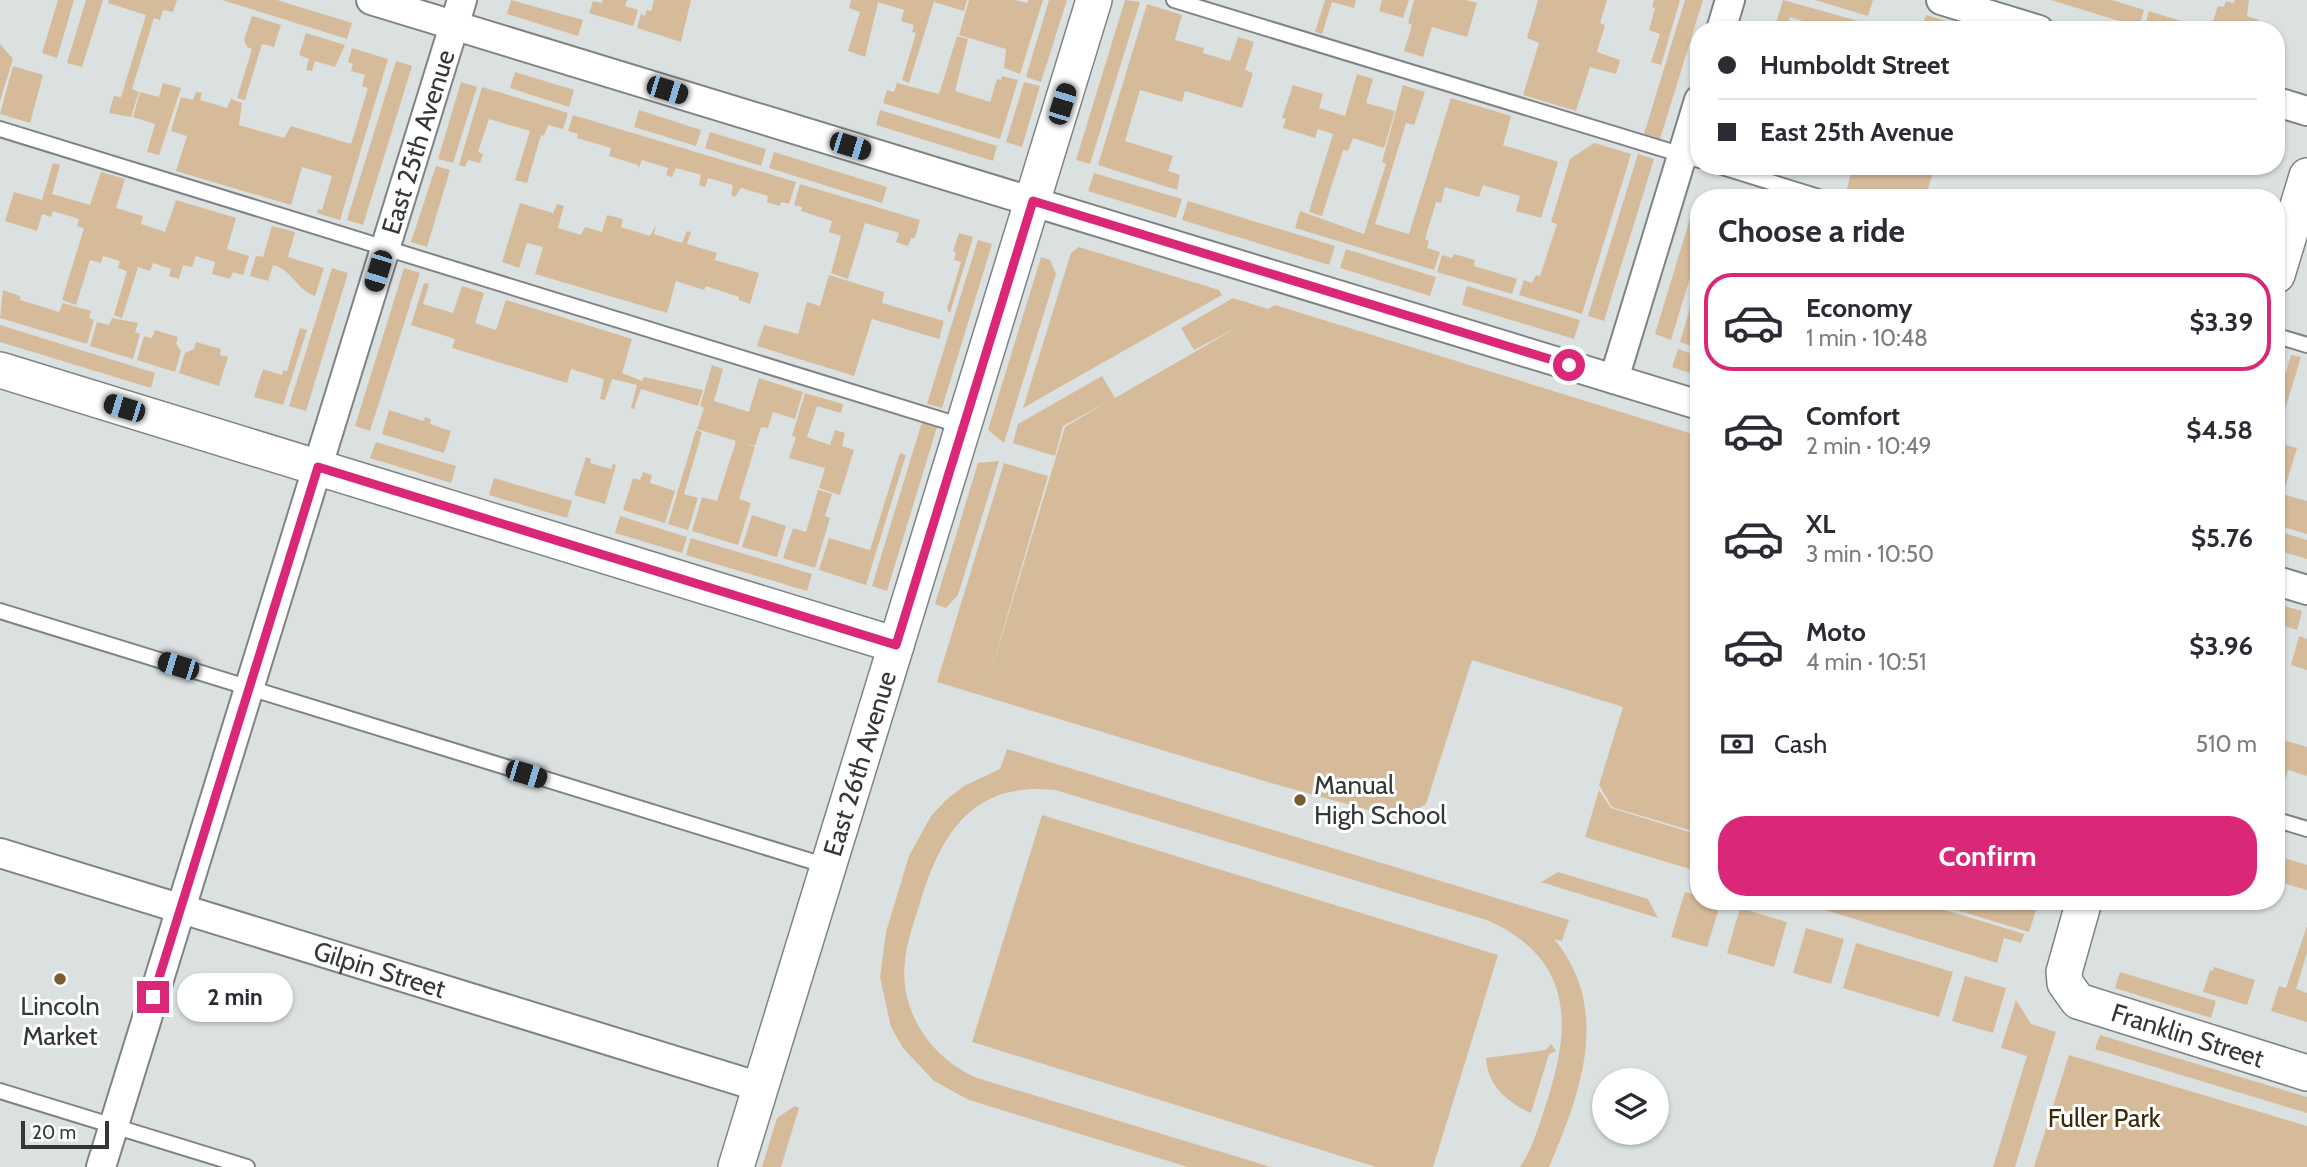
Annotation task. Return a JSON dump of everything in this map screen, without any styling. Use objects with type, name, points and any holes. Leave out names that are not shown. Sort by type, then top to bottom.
[{"type":"street","points":[[371,0],[458,13],[1033,201],[1690,402]]},
{"type":"street","name":"East 26th Avenue","points":[[736,1167],[1094,0]]},
{"type":"street","points":[[1724,21],[1730,0]]},
{"type":"street","points":[[1941,0],[2010,21]]},
{"type":"street","name":"East 25th Avenue","points":[[101,1167],[458,13]]},
{"type":"street","points":[[2285,104],[2307,111]]},
{"type":"street","points":[[1614,379],[1690,161]]},
{"type":"street","points":[[2285,249],[2307,176]]},
{"type":"street","points":[[0,370],[896,645]]},
{"type":"street","points":[[2285,583],[2307,590]]},
{"type":"street","name":"Gilpin Street","points":[[0,853],[761,1087]]},
{"type":"street","name":"Franklin Street","points":[[2081,910],[2064,972],[2070,993],[2088,1006],[2307,1073]]},
{"type":"lane","points":[[1174,0],[1690,158]]},
{"type":"lane","points":[[0,129],[963,426]]},
{"type":"lane","points":[[1748,175],[1793,189]]},
{"type":"lane","points":[[2285,338],[2307,345]]},
{"type":"lane","points":[[0,611],[828,867]]},
{"type":"lane","points":[[2285,822],[2307,829]]},
{"type":"lane","points":[[0,1091],[247,1167]]},
{"type":"green space","points":[[58,0],[74,0],[57,58],[42,53]]},
{"type":"green space","points":[[86,0],[103,0],[82,67],[67,63]]},
{"type":"green space","points":[[109,0],[177,0],[173,12],[163,10],[160,20],[154,18],[132,89],[139,92],[131,117],[109,113],[114,96],[121,97],[146,15],[108,3]]},
{"type":"green space","points":[[222,0],[277,0],[352,23],[347,39]]},
{"type":"green space","points":[[511,0],[583,20],[578,36],[507,14]]},
{"type":"green space","points":[[603,0],[627,0],[625,6],[638,10],[633,26],[589,13],[593,1],[601,3]]},
{"type":"green space","points":[[654,0],[691,0],[681,42],[637,28],[641,14],[645,16],[647,10],[651,11]]},
{"type":"green space","points":[[851,0],[967,0],[964,11],[934,2],[909,83],[902,80],[916,33],[912,32],[914,25],[901,21],[904,10],[878,2],[865,57],[848,51],[860,12],[849,8]]},
{"type":"green space","points":[[969,0],[1015,0],[1027,3],[1028,0],[1043,0],[1020,74],[1004,68],[1006,49],[959,35]]},
{"type":"green space","points":[[1049,0],[1067,0],[1041,82],[1026,77]]},
{"type":"green space","points":[[1125,0],[1140,2],[1090,164],[1076,160]]},
{"type":"green space","points":[[1325,0],[1356,0],[1354,8],[1332,2],[1322,34],[1315,32]]},
{"type":"green space","points":[[1382,0],[1409,0],[1403,18],[1379,11]]},
{"type":"green space","points":[[1414,0],[1466,0],[1477,3],[1467,37],[1432,27],[1423,57],[1404,51],[1412,25],[1408,23]]},
{"type":"green space","points":[[1538,0],[1607,0],[1600,23],[1605,25],[1597,52],[1620,60],[1616,74],[1590,67],[1576,111],[1523,95],[1539,43],[1527,38]]},
{"type":"green space","points":[[1654,0],[1680,0],[1661,65],[1651,62],[1660,34],[1649,30],[1655,8],[1652,7]]},
{"type":"green space","points":[[1685,0],[1703,0],[1697,21],[1690,21],[1690,42],[1660,139],[1644,134]]},
{"type":"green space","points":[[1783,0],[1858,21],[1803,21],[1790,17],[1789,21],[1777,21]]},
{"type":"green space","points":[[1815,0],[1873,0],[1868,16]]},
{"type":"green space","points":[[2051,0],[2112,0],[2144,10],[2141,21],[2119,21]]},
{"type":"green space","points":[[2235,0],[2249,0],[2247,16],[2259,21],[2213,21],[2218,6],[2224,7],[2226,1],[2233,3]]},
{"type":"green space","points":[[1147,4],[1182,15],[1175,40],[1204,48],[1203,53],[1230,61],[1238,37],[1254,42],[1245,70],[1253,73],[1242,108],[1185,91],[1182,102],[1140,90],[1125,141],[1173,156],[1168,171],[1180,175],[1177,190],[1098,165]]},
{"type":"green space","points":[[2149,11],[2181,21],[2146,21]]},
{"type":"green space","points":[[1926,15],[1946,21],[1924,21]]},
{"type":"green space","points":[[252,16],[281,25],[274,47],[262,44],[245,100],[237,98],[252,49],[247,47],[244,40]]},
{"type":"green space","points":[[306,33],[345,45],[335,67],[315,61],[312,71],[306,70],[309,59],[299,55]]},
{"type":"green space","points":[[957,36],[968,39],[955,91],[990,102],[997,79],[1001,80],[1002,76],[1018,80],[1000,139],[883,103],[887,90],[894,92],[897,83],[939,94]]},
{"type":"green space","points":[[0,44],[13,59],[0,101]]},
{"type":"green space","points":[[352,48],[388,59],[340,220],[317,213],[318,209],[322,210],[332,176],[302,167],[291,205],[176,171],[187,136],[171,131],[181,97],[193,100],[196,92],[202,93],[200,100],[227,108],[231,99],[242,103],[239,125],[284,138],[291,126],[351,144],[368,88],[362,86],[365,75],[351,71],[353,64],[348,62]]},
{"type":"green space","points":[[396,61],[412,66],[363,225],[347,220]]},
{"type":"green space","points":[[13,66],[43,75],[30,123],[0,114]]},
{"type":"green space","points":[[515,72],[574,90],[569,107],[510,88]]},
{"type":"green space","points":[[1357,74],[1373,79],[1366,103],[1395,111],[1384,148],[1353,138],[1348,151],[1343,150],[1322,216],[1309,212],[1333,134],[1318,129],[1315,138],[1283,128],[1286,119],[1282,118],[1293,85],[1323,94],[1319,108],[1345,116]]},
{"type":"green space","points":[[461,82],[477,87],[453,163],[438,159]]},
{"type":"green space","points":[[1024,82],[1040,86],[1022,147],[1006,142]]},
{"type":"green space","points":[[163,83],[181,88],[159,155],[147,152],[155,124],[133,117],[140,92],[159,97]]},
{"type":"green space","points":[[1403,85],[1425,92],[1414,125],[1406,123],[1375,224],[1409,234],[1451,98],[1511,116],[1503,145],[1558,162],[1541,218],[1516,211],[1520,196],[1483,185],[1479,197],[1445,187],[1441,203],[1436,202],[1425,239],[1429,241],[1427,248],[1440,252],[1434,270],[1295,228],[1300,211],[1364,234],[1386,164],[1382,162]]},
{"type":"green space","points":[[482,87],[568,113],[563,129],[548,125],[544,136],[541,135],[527,183],[515,180],[530,131],[489,119],[478,152],[483,154],[480,163],[468,160],[465,167],[459,165]]},
{"type":"green space","points":[[639,110],[701,130],[696,146],[634,127]]},
{"type":"green space","points":[[880,110],[997,146],[993,161],[876,125]]},
{"type":"green space","points":[[573,115],[796,182],[789,204],[781,202],[780,206],[767,202],[768,196],[741,188],[735,197],[731,195],[733,185],[708,178],[705,187],[699,185],[701,175],[676,168],[672,177],[666,175],[668,168],[642,160],[638,169],[638,165],[609,156],[611,148],[577,138],[578,134],[568,131]]},
{"type":"green space","points":[[710,132],[766,149],[761,166],[705,148]]},
{"type":"green space","points":[[1594,143],[1631,154],[1582,314],[1519,295],[1524,280],[1532,283],[1536,275],[1540,276],[1557,224],[1551,222],[1570,159]]},
{"type":"green space","points":[[774,152],[887,187],[882,203],[769,168]]},
{"type":"green space","points":[[1638,154],[1654,159],[1604,321],[1588,316]]},
{"type":"green space","points":[[53,163],[60,165],[52,194],[90,205],[101,172],[125,179],[116,208],[143,216],[141,224],[165,232],[176,200],[236,218],[227,249],[249,256],[243,275],[233,272],[230,279],[212,274],[215,262],[196,256],[192,267],[183,265],[179,279],[169,276],[171,269],[153,263],[150,271],[138,267],[122,318],[114,315],[127,271],[118,268],[120,261],[103,256],[101,263],[90,260],[76,305],[62,300],[84,228],[77,226],[79,219],[53,211],[51,217],[42,214],[37,231],[5,221],[14,192],[42,200]]},
{"type":"green space","points":[[436,166],[450,170],[427,247],[411,242]]},
{"type":"green space","points":[[1094,173],[1182,199],[1176,218],[1088,191]]},
{"type":"green space","points":[[1851,175],[1932,175],[1928,189],[1847,189]]},
{"type":"green space","points":[[800,184],[920,220],[915,238],[911,238],[908,246],[896,242],[899,233],[865,223],[848,279],[831,273],[841,236],[829,232],[832,221],[801,211],[802,207],[794,205]]},
{"type":"green space","points":[[1188,201],[1335,246],[1329,265],[1182,220]]},
{"type":"green space","points":[[520,203],[553,213],[557,204],[564,206],[558,228],[581,235],[585,227],[602,232],[607,215],[623,219],[621,227],[650,236],[656,225],[654,234],[682,243],[687,231],[691,232],[687,244],[717,253],[715,260],[759,273],[750,304],[739,300],[739,297],[706,286],[704,290],[676,281],[667,313],[535,274],[543,247],[527,243],[519,268],[502,262]]},
{"type":"green space","points":[[1690,219],[1690,278],[1671,340],[1655,334]]},
{"type":"green space","points":[[272,226],[295,232],[288,257],[324,268],[315,296],[303,289],[285,271],[273,265],[268,281],[250,276],[256,256],[263,257]]},
{"type":"green space","points":[[959,233],[973,237],[950,313],[947,309],[961,262],[954,260],[956,253],[953,251]]},
{"type":"green space","points":[[978,240],[992,244],[942,408],[927,404]]},
{"type":"green space","points":[[1079,247],[1219,290],[1222,295],[1023,408],[1071,253]]},
{"type":"green space","points":[[1346,249],[1436,277],[1430,296],[1340,268]]},
{"type":"green space","points":[[1454,254],[1475,260],[1474,266],[1517,279],[1512,294],[1437,272],[1442,255],[1452,258]]},
{"type":"green space","points":[[1041,257],[1050,260],[1056,274],[1004,443],[988,430]]},
{"type":"green space","points":[[332,268],[348,273],[306,411],[289,406]]},
{"type":"green space","points":[[404,268],[420,273],[370,431],[355,426]]},
{"type":"green space","points":[[829,275],[884,292],[882,303],[944,321],[939,339],[872,319],[854,376],[757,346],[764,325],[798,334],[807,302],[820,306]]},
{"type":"green space","points":[[424,283],[429,284],[423,304],[453,313],[462,286],[484,293],[475,323],[496,330],[506,300],[632,339],[622,373],[642,381],[644,377],[703,390],[698,406],[641,389],[634,409],[631,408],[637,385],[612,379],[605,400],[600,399],[604,379],[571,369],[567,383],[452,348],[455,339],[411,325]]},
{"type":"green space","points":[[1467,286],[1580,320],[1574,339],[1462,305]]},
{"type":"green space","points":[[3,290],[20,296],[20,300],[59,312],[63,303],[91,311],[89,318],[94,320],[87,344],[0,318]]},
{"type":"green space","points":[[1233,298],[1268,309],[1275,305],[1690,433],[1690,830],[1612,807],[1599,785],[1623,707],[1472,660],[1426,804],[1401,819],[1271,783],[937,682],[1004,463],[1048,476],[987,685],[1065,427],[1105,403],[1063,426],[1055,456],[1013,443],[1018,424],[1102,376],[1115,398],[1238,327],[1194,350],[1181,328]]},
{"type":"green space","points":[[1690,308],[1690,345],[1680,342]]},
{"type":"green space","points":[[112,318],[138,323],[135,332],[140,334],[133,359],[90,346],[97,322],[109,325]]},
{"type":"green space","points":[[0,325],[155,373],[151,388],[0,342]]},
{"type":"green space","points":[[300,328],[307,330],[283,405],[254,397],[263,369],[282,375],[283,370],[287,371]]},
{"type":"green space","points":[[155,330],[178,337],[176,344],[181,351],[175,372],[137,360],[144,336],[152,338]]},
{"type":"green space","points":[[196,342],[221,349],[220,355],[228,357],[219,386],[179,373],[185,353],[194,349]]},
{"type":"green space","points":[[1678,349],[1690,353],[1690,373],[1672,367]]},
{"type":"green space","points":[[2291,355],[2301,357],[2285,410],[2285,376]]},
{"type":"green space","points":[[712,365],[723,369],[714,401],[749,412],[759,378],[803,392],[795,419],[773,412],[768,428],[761,427],[755,446],[743,443],[755,447],[739,499],[751,503],[738,545],[692,531],[702,497],[717,501],[736,441],[697,429],[704,408],[700,406]]},
{"type":"green space","points":[[805,393],[843,404],[841,413],[817,406],[807,437],[830,445],[835,430],[845,433],[842,446],[854,450],[840,495],[819,488],[825,468],[789,458],[796,437],[792,436]]},
{"type":"green space","points":[[389,410],[423,421],[425,417],[431,419],[430,424],[451,431],[444,453],[382,434]]},
{"type":"green space","points":[[922,422],[937,427],[887,591],[872,586]]},
{"type":"green space","points":[[696,430],[702,432],[684,494],[698,498],[688,530],[668,524]]},
{"type":"green space","points":[[376,442],[456,466],[451,483],[370,458]]},
{"type":"green space","points":[[2285,445],[2297,448],[2285,487]]},
{"type":"green space","points":[[900,453],[906,455],[866,585],[819,570],[829,538],[870,550]]},
{"type":"green space","points":[[586,457],[591,459],[590,463],[611,469],[613,464],[616,465],[605,504],[574,495]]},
{"type":"green space","points":[[999,461],[958,595],[946,608],[935,604],[978,463]]},
{"type":"green space","points":[[643,472],[652,475],[650,483],[675,491],[665,523],[623,510],[633,478],[640,480]]},
{"type":"green space","points":[[494,478],[572,501],[567,518],[489,495]]},
{"type":"green space","points":[[818,490],[832,494],[825,516],[830,518],[815,568],[783,558],[793,528],[806,532]]},
{"type":"green space","points":[[2285,495],[2307,501],[2307,534],[2285,527]]},
{"type":"green space","points":[[752,515],[786,526],[777,557],[742,547]]},
{"type":"green space","points":[[620,516],[687,537],[682,553],[615,533]]},
{"type":"green space","points":[[2285,533],[2307,540],[2307,559],[2285,552]]},
{"type":"green space","points":[[691,538],[812,574],[807,591],[686,555]]},
{"type":"green space","points":[[2285,606],[2302,611],[2297,630],[2285,626]]},
{"type":"green space","points":[[2299,636],[2307,639],[2307,670],[2291,665]]},
{"type":"green space","points":[[2285,740],[2307,747],[2307,776],[2288,770],[2285,780]]},
{"type":"green space","points":[[1007,749],[1569,920],[1562,941],[1554,939],[1572,966],[1582,993],[1586,1022],[1585,1051],[1571,1110],[1549,1167],[1520,1167],[1536,1134],[1548,1098],[1561,1042],[1562,1017],[1558,994],[1549,972],[1535,952],[1514,935],[1487,920],[1055,790],[1027,789],[1002,794],[982,803],[950,834],[938,855],[913,924],[905,960],[907,998],[922,1031],[932,1046],[945,1058],[977,1078],[1271,1167],[1188,1167],[969,1100],[934,1081],[903,1048],[891,1027],[880,977],[886,932],[909,856],[931,816],[964,786],[1000,769]]},
{"type":"green space","points":[[1599,790],[1611,808],[1690,832],[1690,869],[1585,837]]},
{"type":"green space","points":[[1042,815],[1498,955],[1433,1167],[1376,1167],[972,1042]]},
{"type":"green space","points":[[2285,858],[2307,865],[2307,890],[2285,884]]},
{"type":"green space","points":[[1558,872],[1648,899],[1658,918],[1541,882]]},
{"type":"green space","points":[[1685,892],[1690,893],[1690,910],[1719,910],[1707,947],[1671,937]]},
{"type":"green space","points":[[1739,910],[1787,922],[1774,967],[1727,953]]},
{"type":"green space","points":[[1825,910],[1945,910],[2024,934],[2021,943],[2004,938],[1997,963]]},
{"type":"green space","points":[[1956,910],[2036,910],[2029,932]]},
{"type":"green space","points":[[2307,926],[2307,953],[2296,989],[2307,993],[2307,1022],[2271,1011],[2279,986],[2286,988]]},
{"type":"green space","points":[[1806,928],[1844,939],[1831,984],[1793,973]]},
{"type":"green space","points":[[1856,943],[1953,972],[1939,1017],[1843,988]]},
{"type":"green space","points":[[2214,967],[2255,980],[2247,1005],[2203,992],[2210,970],[2213,971]]},
{"type":"green space","points":[[2120,972],[2216,1001],[2211,1018],[2115,988]]},
{"type":"green space","points":[[1965,976],[2006,988],[1993,1033],[1952,1021]]},
{"type":"green space","points":[[2016,1000],[2031,1024],[2056,1032],[2015,1167],[1993,1167],[2027,1056],[2001,1048]]},
{"type":"green space","points":[[2100,1035],[2307,1097],[2307,1113],[2095,1049]]},
{"type":"green space","points":[[1551,1044],[1556,1051],[1549,1054],[1531,1113],[1500,1092],[1490,1077],[1486,1058],[1546,1050]]},
{"type":"green space","name":"Fuller Park","points":[[2069,1055],[2307,1126],[2307,1167],[2034,1167]]},
{"type":"green space","points":[[795,1106],[799,1108],[781,1167],[762,1167],[777,1118]]},
{"type":"place","name":"Manual High School","points":[[1300,800]]},
{"type":"place","name":"Lincoln Market","points":[[60,979]]},
{"type":"route","points":[[153,997],[318,467],[896,645],[1033,201],[1569,365]]}]
